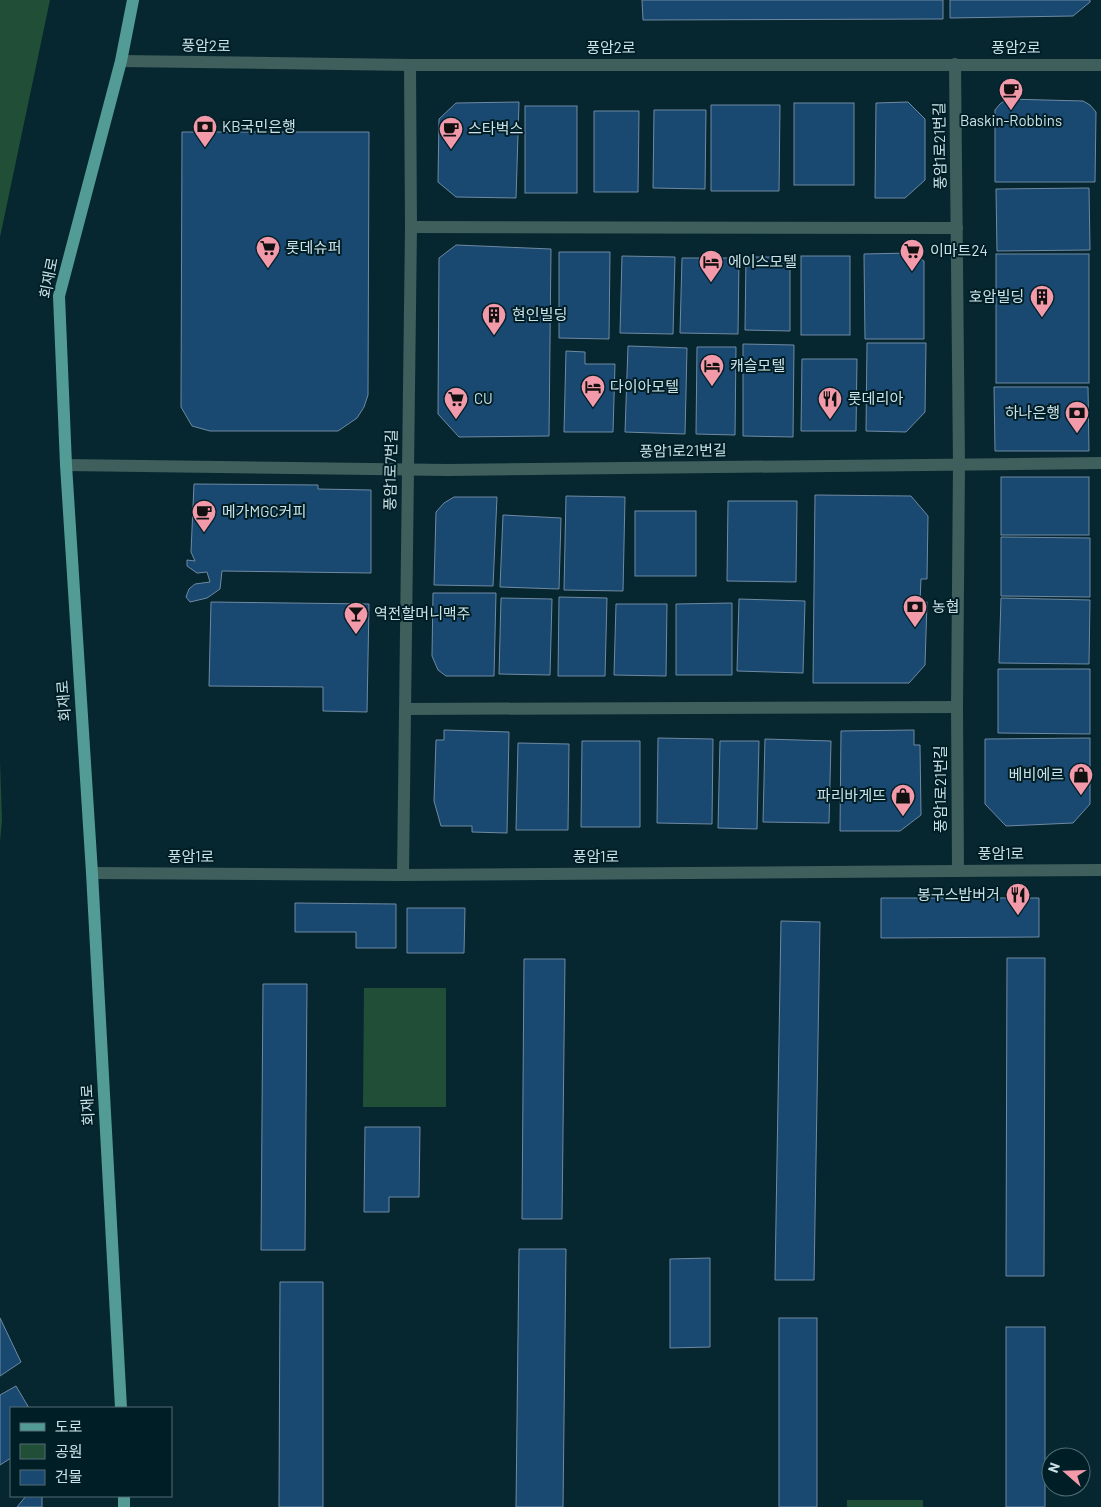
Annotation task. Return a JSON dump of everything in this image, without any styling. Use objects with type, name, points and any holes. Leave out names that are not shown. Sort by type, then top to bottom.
[{"type":"main road","name":"회재로","points":[[121,1407],[92,873],[66,465],[59,296],[121,61],[133,0]]},
{"type":"street","name":"풍암2로","points":[[121,61],[410,65],[1101,65]]},
{"type":"street","name":"풍암1로21번길","points":[[955,64],[959,464],[958,870]]},
{"type":"street","name":"풍암1로7번길","points":[[403,875],[411,228],[410,65]]},
{"type":"street","points":[[411,228],[957,228]]},
{"type":"street","name":"풍암1로21번길","points":[[66,465],[407,469],[1101,463]]},
{"type":"street","points":[[405,709],[957,707]]},
{"type":"street","name":"풍암1로","points":[[92,873],[403,875],[1101,870]]},
{"type":"green space","points":[[0,0],[50,0],[0,237]]},
{"type":"green space","points":[[0,761],[2,820],[0,842]]},
{"type":"green space","points":[[364,988],[446,988],[446,1107],[363,1107]]},
{"type":"green space","points":[[847,1500],[923,1500],[923,1507],[847,1507]]},
{"type":"building","points":[[642,0],[943,0],[943,19],[643,20]]},
{"type":"building","points":[[950,0],[1090,0],[1090,2],[1073,16],[950,18]]},
{"type":"building","points":[[1007,99],[1083,101],[1090,105],[1096,112],[1095,182],[995,182],[995,110]]},
{"type":"building","points":[[519,102],[516,198],[456,197],[438,182],[439,119],[456,103]]},
{"type":"building","points":[[908,102],[925,119],[925,180],[905,198],[875,198],[876,103]]},
{"type":"building","points":[[794,103],[854,103],[854,185],[794,185]]},
{"type":"building","points":[[711,105],[780,105],[779,191],[711,191]]},
{"type":"building","points":[[525,106],[577,106],[577,193],[525,193]]},
{"type":"building","points":[[654,110],[706,110],[705,189],[653,188]]},
{"type":"building","points":[[594,111],[639,111],[638,192],[594,192]]},
{"type":"building","points":[[182,132],[369,132],[368,395],[364,407],[357,418],[338,431],[210,431],[192,426],[181,407]]},
{"type":"building","points":[[1089,188],[1090,250],[997,251],[996,189]]},
{"type":"building","name":"현인빌딩","points":[[456,245],[551,249],[549,436],[459,437],[438,414],[439,258]]},
{"type":"building","points":[[559,252],[610,252],[609,339],[559,338]]},
{"type":"building","points":[[910,253],[924,261],[924,339],[865,339],[864,254]]},
{"type":"building","name":"호암빌딩","points":[[996,254],[1089,254],[1089,383],[996,383]]},
{"type":"building","points":[[622,256],[675,257],[673,334],[620,333]]},
{"type":"building","points":[[801,256],[850,256],[850,335],[801,335]]},
{"type":"building","points":[[746,257],[790,257],[790,331],[745,330]]},
{"type":"building","points":[[682,258],[739,258],[738,334],[680,333]]},
{"type":"building","points":[[867,343],[926,343],[925,412],[906,432],[866,431]]},
{"type":"building","points":[[743,344],[794,345],[793,437],[743,436]]},
{"type":"building","points":[[628,346],[687,348],[685,434],[625,432]]},
{"type":"building","points":[[697,347],[736,347],[735,435],[696,434]]},
{"type":"building","points":[[566,351],[585,352],[585,364],[615,364],[613,432],[564,432]]},
{"type":"building","points":[[802,359],[857,359],[856,431],[801,431]]},
{"type":"building","points":[[994,387],[1088,387],[1089,451],[995,451]]},
{"type":"building","points":[[1001,477],[1089,477],[1089,535],[1001,535]]},
{"type":"building","points":[[194,484],[318,485],[318,489],[371,490],[371,573],[222,571],[220,589],[207,598],[190,602],[186,597],[189,589],[195,584],[210,582],[207,572],[197,573],[187,566],[187,560],[195,561],[191,552]]},
{"type":"building","points":[[815,495],[911,496],[928,516],[927,579],[921,579],[920,601],[927,602],[925,665],[909,683],[813,683]]},
{"type":"building","points":[[566,496],[625,497],[623,591],[564,590]]},
{"type":"building","points":[[454,497],[497,497],[493,586],[434,585],[436,512],[444,503]]},
{"type":"building","points":[[728,501],[797,501],[796,582],[727,581]]},
{"type":"building","points":[[635,511],[696,511],[696,576],[635,576]]},
{"type":"building","points":[[503,515],[561,518],[559,589],[500,587]]},
{"type":"building","points":[[1001,537],[1090,538],[1090,597],[1001,596]]},
{"type":"building","points":[[433,593],[496,593],[494,676],[446,676],[438,670],[432,656]]},
{"type":"building","points":[[559,597],[607,598],[605,676],[558,676]]},
{"type":"building","points":[[501,598],[552,599],[550,675],[499,674]]},
{"type":"building","points":[[1001,598],[1090,600],[1089,664],[999,663]]},
{"type":"building","points":[[739,599],[805,601],[803,673],[737,671]]},
{"type":"building","points":[[211,602],[369,604],[367,712],[323,711],[323,687],[209,686]]},
{"type":"building","points":[[732,603],[732,675],[676,675],[676,604]]},
{"type":"building","points":[[616,604],[667,604],[666,676],[614,675]]},
{"type":"building","points":[[998,669],[1090,669],[1090,734],[998,733]]},
{"type":"building","points":[[444,730],[509,732],[507,833],[472,832],[472,826],[441,826],[434,801],[436,740],[444,740]]},
{"type":"building","points":[[914,730],[914,745],[920,745],[921,815],[900,831],[840,831],[841,731]]},
{"type":"building","points":[[658,738],[713,739],[712,824],[657,823]]},
{"type":"building","points":[[1090,738],[1090,804],[1073,823],[1006,826],[985,804],[985,739]]},
{"type":"building","points":[[765,739],[831,741],[829,823],[763,822]]},
{"type":"building","points":[[582,741],[640,741],[640,827],[581,827]]},
{"type":"building","points":[[720,741],[759,741],[757,829],[718,828]]},
{"type":"building","points":[[518,743],[569,744],[568,830],[516,830]]},
{"type":"building","points":[[881,898],[1039,898],[1039,937],[881,938]]},
{"type":"building","points":[[295,903],[396,904],[396,948],[356,948],[356,932],[295,932]]},
{"type":"building","points":[[407,908],[465,908],[464,953],[407,953]]},
{"type":"building","points":[[781,921],[820,922],[814,1280],[775,1280]]},
{"type":"building","points":[[1007,958],[1045,958],[1044,1276],[1006,1276]]},
{"type":"building","points":[[524,959],[565,959],[562,1219],[522,1219]]},
{"type":"building","points":[[263,984],[307,984],[305,1250],[261,1250]]},
{"type":"building","points":[[365,1127],[420,1127],[419,1197],[389,1197],[389,1212],[364,1212]]},
{"type":"building","points":[[519,1249],[566,1249],[563,1507],[516,1507]]},
{"type":"building","points":[[710,1258],[710,1347],[670,1348],[670,1259]]},
{"type":"building","points":[[280,1282],[323,1282],[323,1507],[279,1507]]},
{"type":"building","points":[[0,1318],[21,1362],[0,1376]]},
{"type":"building","points":[[779,1318],[817,1318],[817,1507],[779,1507]]},
{"type":"building","points":[[1006,1327],[1045,1327],[1045,1447],[1041,1447],[1041,1497],[1045,1497],[1045,1507],[1006,1507]]},
{"type":"building","points":[[16,1386],[28,1407],[10,1407],[10,1459],[0,1465],[0,1395]]},
{"type":"building","points":[[25,1497],[42,1497],[42,1507],[17,1507]]},
{"type":"place","name":"Baskin-Robbins","points":[[1011,111]]},
{"type":"place","name":"KB국민은행","points":[[205,148]]},
{"type":"place","name":"스타벅스","points":[[451,150]]},
{"type":"place","name":"롯데슈퍼","points":[[268,269]]},
{"type":"place","name":"이마트24","points":[[912,272]]},
{"type":"place","name":"에이스모텔","points":[[711,283]]},
{"type":"place","name":"호암빌딩","points":[[1042,318]]},
{"type":"place","name":"현인빌딩","points":[[494,336]]},
{"type":"place","name":"캐슬모텔","points":[[712,387]]},
{"type":"place","name":"다이아모텔","points":[[593,408]]},
{"type":"place","name":"CU","points":[[456,420]]},
{"type":"place","name":"롯데리아","points":[[830,420]]},
{"type":"place","name":"하나은행","points":[[1077,434]]},
{"type":"place","name":"메가MGC커피","points":[[204,533]]},
{"type":"place","name":"농협","points":[[915,628]]},
{"type":"place","name":"역전할머니맥주","points":[[356,635]]},
{"type":"place","name":"베비에르","points":[[1081,796]]},
{"type":"place","name":"파리바게뜨","points":[[903,817]]},
{"type":"place","name":"봉구스밥버거","points":[[1018,916]]}]
